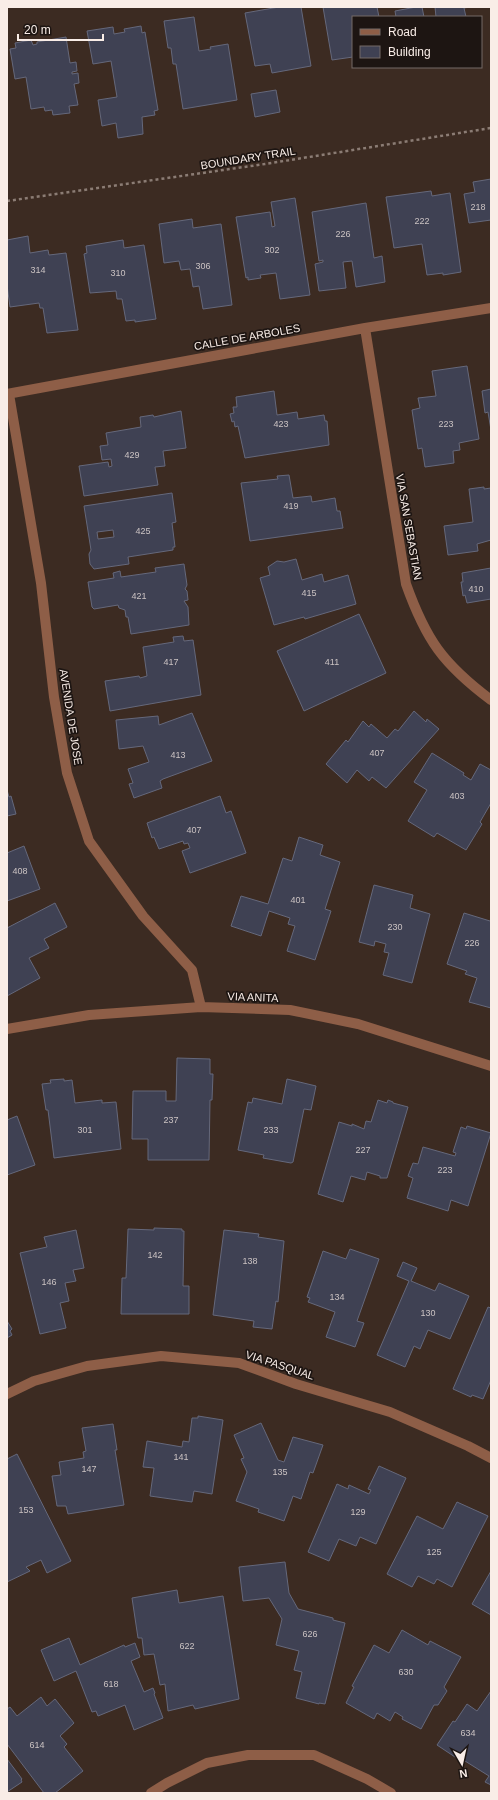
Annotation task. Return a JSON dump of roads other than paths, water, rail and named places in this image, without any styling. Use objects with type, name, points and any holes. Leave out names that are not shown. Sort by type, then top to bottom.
[{"type":"street","name":"CALLE DE ARBOLES","points":[[8,394],[365,328],[491,308]]},
{"type":"street","name":"VIA SAN SEBASTIAN","points":[[365,328],[406,584],[418,617],[436,649],[463,679],[491,700]]},
{"type":"street","name":"AVENIDA DE JOSE","points":[[8,394],[41,583],[54,696],[67,773],[88,841],[143,916],[192,970],[201,1007]]},
{"type":"street","name":"VIA ANITA","points":[[7,1029],[89,1015],[201,1007],[290,1010],[358,1024],[491,1066]]},
{"type":"street","name":"VIA PASQUAL","points":[[7,1394],[34,1381],[87,1366],[161,1356],[239,1363],[296,1384],[390,1412],[468,1446],[491,1458]]},
{"type":"street","points":[[151,1793],[167,1783],[207,1763],[248,1755],[314,1755],[367,1779],[391,1793]]}]
